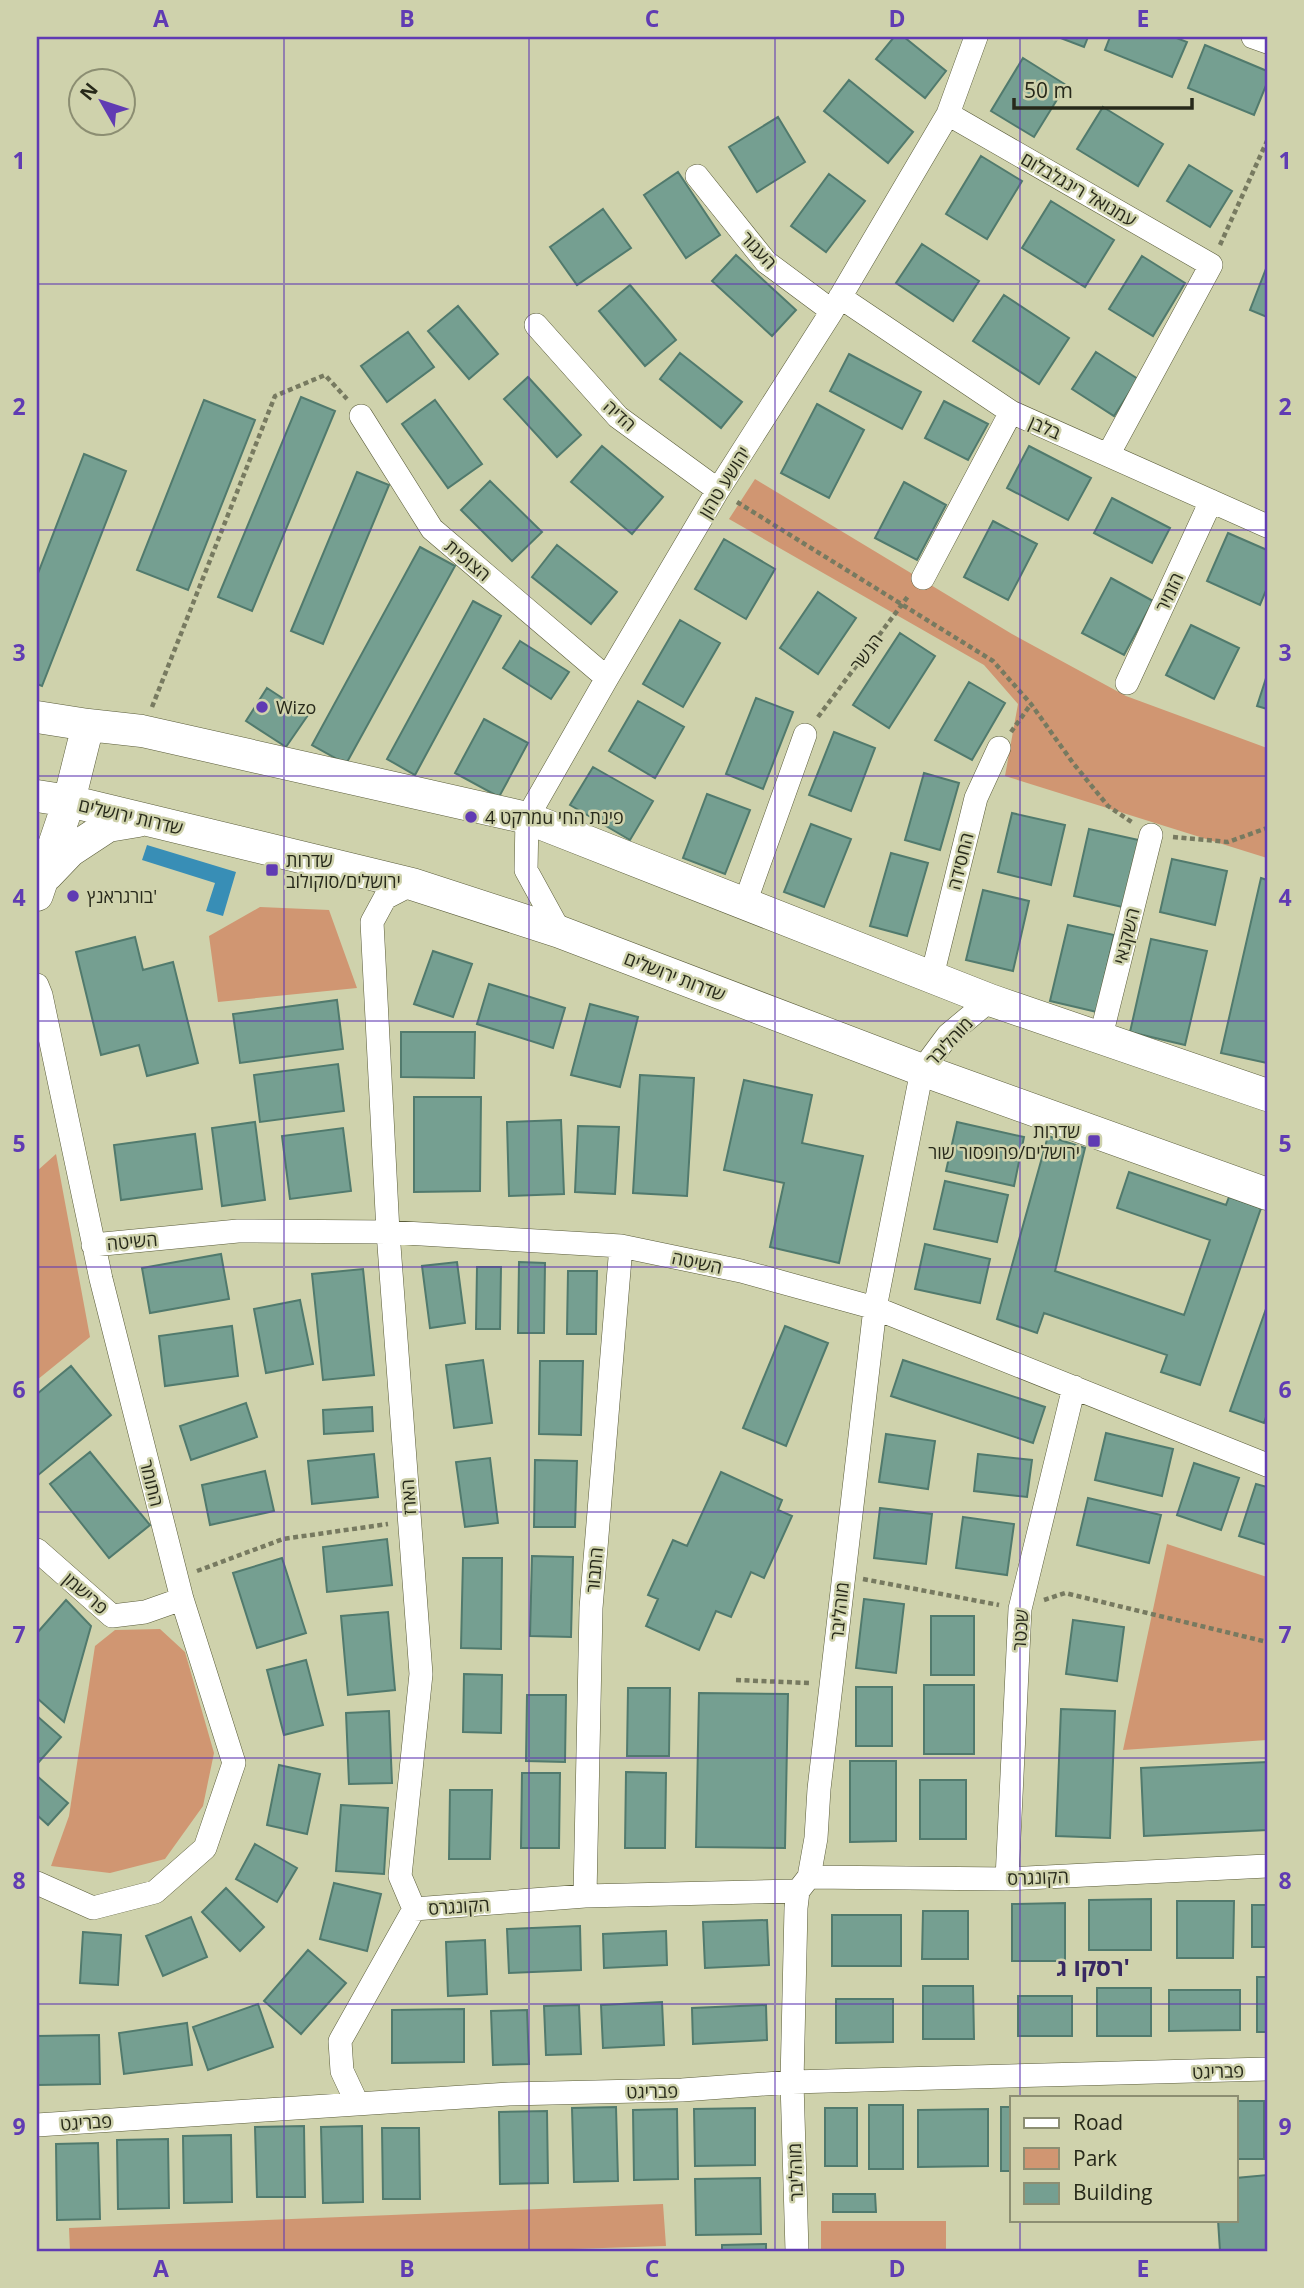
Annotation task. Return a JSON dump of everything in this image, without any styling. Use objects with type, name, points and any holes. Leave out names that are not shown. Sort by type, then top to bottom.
[{"type":"main road","points":[[37,716],[142,731],[527,818],[990,1000],[1267,1095]]},
{"type":"main road","points":[[38,879],[69,802],[88,725]]},
{"type":"main road","name":"שדרות ירושלים","points":[[37,796],[412,884],[560,932],[922,1070],[1267,1194]]},
{"type":"main road","points":[[38,879],[70,851],[108,826],[146,820]]},
{"type":"street","name":"יהושע טהון","points":[[560,932],[526,870],[527,818],[718,490],[836,304],[948,114],[976,37]]},
{"type":"street","points":[[1253,37],[1267,42]]},
{"type":"street","name":"עמנואל רינגלבלום","points":[[948,114],[1211,265]]},
{"type":"street","name":"העגור","points":[[697,176],[766,262],[836,304]]},
{"type":"street","points":[[1108,455],[1211,265]]},
{"type":"street","name":"בלבן","points":[[836,304],[1011,412],[1267,526]]},
{"type":"street","name":"הדיה","points":[[536,325],[618,417],[718,490]]},
{"type":"street","points":[[923,578],[1011,412]]},
{"type":"street","name":"הצופית","points":[[361,416],[432,529],[607,678]]},
{"type":"street","name":"הזמיר","points":[[1128,683],[1211,501]]},
{"type":"street","points":[[745,903],[806,734]]},
{"type":"street","name":"החסידה","points":[[932,976],[976,798],[999,748]]},
{"type":"street","name":"השקנאי","points":[[1101,1036],[1151,835]]},
{"type":"street","name":"הארז","points":[[412,884],[385,898],[372,922],[388,1232],[421,1674],[400,1876],[414,1909]]},
{"type":"street","name":"התומר","points":[[37,985],[93,1245],[179,1589],[234,1763],[205,1847],[155,1892],[93,1908],[37,1883]]},
{"type":"street","name":"מוהליבר","points":[[797,2251],[792,2082],[803,1884],[816,1838],[819,1789],[875,1308],[922,1070],[948,1035],[990,1000]]},
{"type":"street","name":"השיטה","points":[[93,1245],[238,1231],[388,1232],[621,1246],[741,1271],[875,1308],[1267,1465]]},
{"type":"street","name":"התבור","points":[[584,1896],[591,1608],[621,1246]]},
{"type":"street","name":"שכטר","points":[[1007,1879],[1020,1609],[1074,1387]]},
{"type":"street","name":"פרישמן","points":[[37,1550],[112,1616],[145,1612],[179,1589]]},
{"type":"street","name":"הקונגרס","points":[[414,1909],[803,1884],[1007,1879],[1267,1866]]},
{"type":"street","points":[[357,2103],[342,2071],[340,2041],[414,1909]]},
{"type":"street","name":"פבריגט","points":[[37,2126],[509,2094],[682,2090],[792,2082],[1267,2069]]},
{"type":"path","points":[[1211,265],[1267,141]]},
{"type":"path","points":[[142,731],[275,396],[326,375],[361,416]]},
{"type":"path","points":[[718,490],[993,661],[1031,705],[1108,806],[1151,835],[1228,842],[1267,828]]},
{"type":"path","name":"הנשר","points":[[806,734],[923,578]]},
{"type":"path","points":[[999,748],[1031,705]]},
{"type":"path","points":[[179,1589],[283,1539],[410,1521]]},
{"type":"path","points":[[843,1575],[1020,1609],[1065,1593],[1267,1642]]},
{"type":"path","points":[[736,1680],[831,1684]]},
{"type":"green space","points":[[755,479],[1012,634],[1126,696],[1267,748],[1267,858],[1005,776],[1018,704],[984,665],[729,519]]},
{"type":"green space","points":[[260,907],[329,910],[357,988],[218,1002],[209,936]]},
{"type":"green space","points":[[56,1154],[90,1337],[37,1380],[37,1171]]},
{"type":"green space","points":[[1167,1544],[1267,1577],[1267,1740],[1123,1750]]},
{"type":"green space","points":[[160,1629],[185,1652],[214,1753],[203,1806],[165,1859],[110,1873],[51,1866],[69,1816],[95,1646],[115,1630]]},
{"type":"green space","points":[[663,2204],[666,2246],[509,2251],[70,2251],[69,2228]]},
{"type":"green space","points":[[821,2221],[946,2221],[946,2251],[821,2251]]},
{"type":"water","points":[[147,845],[236,872],[223,916],[206,911],[215,883],[142,860]]},
{"type":"building","points":[[894,37],[904,37],[946,71],[925,98],[876,59]]},
{"type":"building","points":[[1058,37],[1088,37],[1084,47]]},
{"type":"building","points":[[1110,37],[1174,37],[1187,42],[1172,77],[1105,50]]},
{"type":"building","points":[[1205,45],[1267,71],[1267,83],[1254,115],[1188,88]]},
{"type":"building","points":[[1023,58],[1066,85],[1034,137],[991,111]]},
{"type":"building","points":[[849,80],[913,132],[888,163],[824,111]]},
{"type":"building","points":[[1103,107],[1163,144],[1138,186],[1077,149]]},
{"type":"building","points":[[778,117],[805,162],[757,192],[729,147]]},
{"type":"building","points":[[981,156],[1022,181],[987,239],[946,214]]},
{"type":"building","points":[[1189,165],[1232,191],[1210,227],[1167,201]]},
{"type":"building","points":[[678,172],[720,235],[686,258],[644,195]]},
{"type":"building","points":[[829,174],[865,201],[826,252],[791,226]]},
{"type":"building","points":[[1051,201],[1114,240],[1085,287],[1022,248]]},
{"type":"building","points":[[603,209],[631,248],[577,285],[550,247]]},
{"type":"building","points":[[922,244],[979,281],[953,321],[896,283]]},
{"type":"building","points":[[736,255],[796,310],[772,336],[712,281]]},
{"type":"building","points":[[1142,256],[1185,283],[1153,336],[1109,309]]},
{"type":"building","points":[[1267,266],[1267,317],[1250,310]]},
{"type":"building","points":[[630,285],[676,340],[645,366],[599,311]]},
{"type":"building","points":[[1004,295],[1069,338],[1039,384],[973,341]]},
{"type":"building","points":[[458,306],[498,354],[469,379],[428,331]]},
{"type":"building","points":[[408,332],[434,367],[387,402],[361,366]]},
{"type":"building","points":[[1096,352],[1138,379],[1114,416],[1072,389]]},
{"type":"building","points":[[680,353],[742,402],[721,428],[660,379]]},
{"type":"building","points":[[849,354],[921,392],[902,429],[830,391]]},
{"type":"building","points":[[528,377],[581,435],[557,457],[504,399]]},
{"type":"building","points":[[301,397],[335,411],[252,611],[218,597]]},
{"type":"building","points":[[204,400],[255,420],[188,590],[137,570]]},
{"type":"building","points":[[435,400],[482,464],[448,488],[402,424]]},
{"type":"building","points":[[944,401],[988,424],[968,460],[925,438]]},
{"type":"building","points":[[817,404],[864,430],[829,498],[781,473]]},
{"type":"building","points":[[602,446],[663,497],[632,534],[571,482]]},
{"type":"building","points":[[1029,446],[1091,478],[1068,520],[1007,488]]},
{"type":"building","points":[[84,454],[126,471],[42,686],[37,684],[37,576]]},
{"type":"building","points":[[357,472],[389,485],[323,644],[291,631]]},
{"type":"building","points":[[490,481],[542,532],[512,561],[461,510]]},
{"type":"building","points":[[904,482],[946,505],[917,560],[875,538]]},
{"type":"building","points":[[1112,498],[1170,528],[1152,563],[1094,533]]},
{"type":"building","points":[[993,521],[1037,544],[1008,600],[964,577]]},
{"type":"building","points":[[1228,533],[1267,550],[1267,588],[1260,605],[1207,581]]},
{"type":"building","points":[[724,539],[775,569],[746,619],[695,589]]},
{"type":"building","points":[[557,545],[617,592],[591,624],[532,577]]},
{"type":"building","points":[[420,547],[455,566],[346,764],[312,745]]},
{"type":"building","points":[[1111,578],[1153,601],[1124,655],[1082,633]]},
{"type":"building","points":[[818,592],[856,618],[818,674],[780,648]]},
{"type":"building","points":[[473,601],[501,616],[415,775],[387,759]]},
{"type":"building","points":[[680,620],[720,643],[683,707],[643,684]]},
{"type":"building","points":[[1191,625],[1239,648],[1214,699],[1166,675]]},
{"type":"building","points":[[900,633],[935,656],[889,728],[853,705]]},
{"type":"building","points":[[520,641],[569,672],[551,699],[503,668]]},
{"type":"building","points":[[1267,675],[1267,709],[1257,706]]},
{"type":"building","points":[[969,682],[1005,703],[972,760],[935,740]]},
{"type":"building","points":[[267,688],[308,715],[286,747],[246,721]]},
{"type":"building","points":[[756,698],[793,712],[763,789],[726,774]]},
{"type":"building","points":[[638,701],[684,727],[655,778],[609,751]]},
{"type":"building","points":[[484,719],[528,743],[499,797],[455,773]]},
{"type":"building","points":[[834,732],[875,748],[851,811],[809,795]]},
{"type":"building","points":[[593,767],[653,801],[630,840],[570,805]]},
{"type":"building","points":[[924,773],[959,783],[940,850],[905,840]]},
{"type":"building","points":[[707,794],[750,810],[725,874],[683,858]]},
{"type":"building","points":[[1012,813],[1065,825],[1051,885],[998,872]]},
{"type":"building","points":[[811,824],[851,839],[824,907],[784,892]]},
{"type":"building","points":[[1089,829],[1143,841],[1127,908],[1074,896]]},
{"type":"building","points":[[891,853],[928,863],[907,936],[870,926]]},
{"type":"building","points":[[1172,859],[1227,871],[1215,925],[1160,912]]},
{"type":"building","points":[[1261,878],[1267,880],[1267,1063],[1221,1053]]},
{"type":"building","points":[[983,890],[1029,901],[1013,971],[966,960]]},
{"type":"building","points":[[1068,925],[1114,935],[1097,1012],[1050,1001]]},
{"type":"building","points":[[135,937],[143,970],[173,962],[198,1063],[147,1076],[139,1045],[101,1055],[76,952]]},
{"type":"building","points":[[1151,939],[1207,951],[1185,1045],[1130,1032]]},
{"type":"building","points":[[433,951],[472,964],[453,1017],[414,1004]]},
{"type":"building","points":[[489,984],[565,1008],[553,1048],[477,1024]]},
{"type":"building","points":[[337,1000],[343,1049],[240,1063],[233,1014]]},
{"type":"building","points":[[590,1004],[638,1017],[620,1087],[571,1075]]},
{"type":"building","points":[[401,1032],[475,1032],[474,1078],[401,1077]]},
{"type":"building","points":[[338,1064],[344,1111],[260,1122],[254,1075]]},
{"type":"building","points":[[640,1075],[694,1078],[687,1196],[633,1193]]},
{"type":"building","points":[[744,1080],[812,1095],[802,1143],[863,1156],[839,1263],[770,1247],[784,1183],[724,1170]]},
{"type":"building","points":[[414,1097],[481,1097],[480,1191],[414,1192]]},
{"type":"building","points":[[561,1120],[564,1194],[509,1196],[507,1122]]},
{"type":"building","points":[[255,1122],[265,1200],[222,1206],[212,1128]]},
{"type":"building","points":[[957,1122],[1024,1137],[1014,1186],[946,1171]]},
{"type":"building","points":[[578,1126],[619,1127],[615,1194],[575,1192]]},
{"type":"building","points":[[343,1128],[351,1191],[290,1199],[282,1136]]},
{"type":"building","points":[[195,1134],[202,1189],[121,1200],[114,1145]]},
{"type":"building","points":[[1048,1136],[1085,1148],[1055,1271],[1184,1315],[1210,1240],[1117,1208],[1129,1172],[1226,1205],[1229,1197],[1261,1208],[1200,1385],[1161,1372],[1167,1355],[1044,1313],[1037,1333],[997,1319]]},
{"type":"building","points":[[945,1181],[1008,1195],[997,1242],[934,1229]]},
{"type":"building","points":[[925,1244],[990,1259],[980,1303],[915,1289]]},
{"type":"building","points":[[221,1254],[229,1299],[150,1313],[142,1268]]},
{"type":"building","points":[[457,1262],[465,1323],[430,1328],[422,1266]]},
{"type":"building","points":[[519,1262],[545,1263],[544,1333],[518,1333]]},
{"type":"building","points":[[477,1267],[501,1267],[500,1329],[476,1329]]},
{"type":"building","points":[[363,1269],[374,1375],[323,1380],[312,1274]]},
{"type":"building","points":[[568,1271],[597,1271],[596,1334],[567,1334]]},
{"type":"building","points":[[300,1300],[313,1364],[266,1373],[254,1309]]},
{"type":"building","points":[[1267,1306],[1267,1414],[1264,1423],[1230,1411]]},
{"type":"building","points":[[232,1326],[238,1376],[165,1386],[159,1336]]},
{"type":"building","points":[[785,1326],[828,1343],[786,1446],[743,1428]]},
{"type":"building","points":[[483,1360],[492,1423],[454,1428],[446,1365]]},
{"type":"building","points":[[903,1360],[1045,1407],[1033,1443],[891,1396]]},
{"type":"building","points":[[540,1361],[583,1361],[581,1435],[539,1434]]},
{"type":"building","points":[[71,1366],[111,1415],[37,1476],[37,1394]]},
{"type":"building","points":[[246,1403],[257,1437],[191,1460],[180,1426]]},
{"type":"building","points":[[372,1407],[373,1431],[324,1434],[323,1410]]},
{"type":"building","points":[[1106,1433],[1173,1449],[1162,1496],[1095,1480]]},
{"type":"building","points":[[886,1434],[935,1441],[928,1489],[879,1482]]},
{"type":"building","points":[[90,1452],[150,1525],[109,1558],[50,1484]]},
{"type":"building","points":[[374,1454],[378,1497],[312,1504],[308,1461]]},
{"type":"building","points":[[978,1454],[1032,1460],[1027,1497],[974,1491]]},
{"type":"building","points":[[490,1458],[498,1523],[465,1527],[456,1462]]},
{"type":"building","points":[[535,1460],[577,1461],[575,1527],[534,1527]]},
{"type":"building","points":[[1194,1463],[1239,1478],[1221,1530],[1177,1515]]},
{"type":"building","points":[[265,1471],[274,1511],[210,1525],[202,1485]]},
{"type":"building","points":[[721,1472],[782,1500],[778,1510],[792,1516],[764,1578],[751,1572],[731,1617],[716,1611],[699,1650],[646,1626],[658,1599],[648,1595],[673,1540],[687,1546]]},
{"type":"building","points":[[1256,1484],[1267,1487],[1267,1545],[1239,1536]]},
{"type":"building","points":[[1088,1498],[1161,1515],[1149,1563],[1077,1545]]},
{"type":"building","points":[[880,1508],[932,1514],[926,1564],[874,1558]]},
{"type":"building","points":[[963,1517],[1014,1524],[1007,1575],[956,1568]]},
{"type":"building","points":[[387,1539],[392,1585],[327,1592],[323,1547]]},
{"type":"building","points":[[532,1556],[573,1557],[571,1637],[530,1636]]},
{"type":"building","points":[[282,1558],[306,1633],[257,1648],[233,1573]]},
{"type":"building","points":[[463,1558],[502,1558],[501,1649],[461,1648]]},
{"type":"building","points":[[864,1599],[904,1604],[896,1673],[856,1668]]},
{"type":"building","points":[[66,1600],[91,1626],[64,1722],[37,1698],[37,1633]]},
{"type":"building","points":[[388,1612],[395,1690],[348,1695],[341,1616]]},
{"type":"building","points":[[931,1616],[974,1616],[974,1675],[931,1675]]},
{"type":"building","points":[[1073,1620],[1124,1627],[1117,1681],[1066,1674]]},
{"type":"building","points":[[306,1660],[323,1725],[284,1735],[267,1670]]},
{"type":"building","points":[[464,1674],[502,1675],[501,1733],[463,1732]]},
{"type":"building","points":[[924,1685],[974,1685],[974,1754],[924,1754]]},
{"type":"building","points":[[856,1687],[892,1687],[892,1746],[856,1746]]},
{"type":"building","points":[[628,1688],[670,1688],[669,1756],[627,1756]]},
{"type":"building","points":[[699,1693],[788,1694],[785,1848],[696,1847]]},
{"type":"building","points":[[527,1695],[566,1695],[565,1762],[526,1761]]},
{"type":"building","points":[[1061,1709],[1115,1711],[1110,1838],[1056,1836]]},
{"type":"building","points":[[389,1711],[392,1783],[349,1784],[346,1713]]},
{"type":"building","points":[[37,1716],[61,1737],[37,1764]]},
{"type":"building","points":[[850,1761],[896,1761],[896,1841],[850,1842]]},
{"type":"building","points":[[1267,1762],[1267,1830],[1144,1836],[1141,1768]]},
{"type":"building","points":[[279,1765],[320,1774],[307,1834],[267,1825]]},
{"type":"building","points":[[626,1772],[666,1773],[665,1848],[625,1848]]},
{"type":"building","points":[[522,1773],[560,1773],[559,1848],[521,1848]]},
{"type":"building","points":[[37,1776],[68,1803],[48,1825],[37,1815]]},
{"type":"building","points":[[920,1780],[966,1780],[966,1839],[920,1839]]},
{"type":"building","points":[[450,1790],[492,1790],[490,1859],[449,1859]]},
{"type":"building","points":[[341,1805],[388,1808],[384,1874],[336,1871]]},
{"type":"building","points":[[255,1844],[297,1868],[277,1902],[236,1879]]},
{"type":"building","points":[[334,1883],[381,1894],[367,1951],[320,1939]]},
{"type":"building","points":[[226,1888],[264,1927],[240,1951],[202,1912]]},
{"type":"building","points":[[1151,1899],[1151,1950],[1089,1950],[1089,1900]]},
{"type":"building","points":[[1177,1901],[1234,1901],[1233,1958],[1177,1958]]},
{"type":"building","points":[[1065,1903],[1065,1961],[1012,1961],[1012,1904]]},
{"type":"building","points":[[1252,1905],[1267,1905],[1267,1947],[1252,1947]]},
{"type":"building","points":[[923,1911],[968,1911],[968,1959],[922,1959]]},
{"type":"building","points":[[832,1915],[901,1915],[901,1966],[832,1966]]},
{"type":"building","points":[[191,1917],[207,1957],[163,1976],[146,1936]]},
{"type":"building","points":[[767,1920],[769,1965],[705,1968],[703,1922]]},
{"type":"building","points":[[580,1926],[581,1970],[509,1973],[507,1929]]},
{"type":"building","points":[[666,1931],[667,1965],[604,1968],[603,1934]]},
{"type":"building","points":[[83,1932],[121,1935],[118,1985],[80,1983]]},
{"type":"building","points":[[485,1940],[487,1994],[448,1996],[446,1942]]},
{"type":"building","points":[[308,1950],[346,1983],[301,2034],[264,2001]]},
{"type":"building","points":[[1257,1977],[1267,1977],[1267,2032],[1257,2032]]},
{"type":"building","points":[[923,1986],[973,1986],[974,2039],[923,2039]]},
{"type":"building","points":[[1097,1988],[1151,1988],[1151,2036],[1097,2036]]},
{"type":"building","points":[[1169,1990],[1240,1990],[1240,2030],[1169,2031]]},
{"type":"building","points":[[1018,1996],[1072,1996],[1072,2036],[1018,2036]]},
{"type":"building","points":[[836,1999],[893,1999],[893,2042],[836,2043]]},
{"type":"building","points":[[662,2002],[664,2045],[603,2048],[601,2005]]},
{"type":"building","points":[[258,2004],[273,2047],[208,2070],[193,2027]]},
{"type":"building","points":[[579,2005],[581,2054],[546,2055],[544,2006]]},
{"type":"building","points":[[766,2005],[767,2040],[693,2044],[692,2008]]},
{"type":"building","points":[[464,2009],[464,2062],[392,2063],[392,2010]]},
{"type":"building","points":[[527,2010],[529,2064],[493,2065],[491,2011]]},
{"type":"building","points":[[187,2023],[192,2065],[124,2074],[119,2033]]},
{"type":"building","points":[[99,2035],[100,2084],[37,2085],[37,2036]]},
{"type":"building","points":[[1238,2101],[1264,2101],[1264,2159],[1238,2159]]},
{"type":"building","points":[[869,2105],[903,2105],[903,2169],[869,2169]]},
{"type":"building","points":[[616,2107],[618,2181],[574,2182],[572,2108]]},
{"type":"building","points":[[1001,2107],[1010,2107],[1010,2171],[1001,2171]]},
{"type":"building","points":[[755,2108],[755,2165],[695,2166],[694,2109]]},
{"type":"building","points":[[825,2108],[857,2108],[857,2166],[825,2166]]},
{"type":"building","points":[[677,2109],[678,2179],[634,2180],[633,2110]]},
{"type":"building","points":[[988,2109],[988,2166],[918,2167],[918,2110]]},
{"type":"building","points":[[547,2111],[548,2183],[500,2184],[499,2112]]},
{"type":"building","points":[[304,2126],[305,2197],[257,2197],[255,2127]]},
{"type":"building","points":[[362,2126],[363,2202],[323,2203],[321,2127]]},
{"type":"building","points":[[382,2128],[419,2128],[420,2199],[383,2199]]},
{"type":"building","points":[[231,2135],[232,2202],[184,2203],[183,2136]]},
{"type":"building","points":[[168,2139],[169,2208],[118,2209],[117,2140]]},
{"type":"building","points":[[98,2143],[100,2219],[57,2220],[56,2144]]},
{"type":"building","points":[[1267,2175],[1267,2251],[1220,2251],[1218,2222],[1238,2222],[1238,2178]]},
{"type":"building","points":[[760,2178],[761,2234],[696,2235],[695,2179]]},
{"type":"building","points":[[833,2194],[875,2194],[876,2212],[833,2212]]},
{"type":"building","points":[[766,2244],[766,2251],[722,2251],[722,2245]]},
{"type":"place","name":"Wizo","points":[[262,707]]},
{"type":"place","name":"מרקט 4u פינת החי","points":[[471,817]]},
{"type":"place","name":"שדרות ירושלים/סוקולוב","points":[[272,870]]},
{"type":"place","name":"בורגראנץ'","points":[[73,896]]},
{"type":"place","name":"שדרות ירושלים/פרופסור שור","points":[[1094,1141]]},
{"type":"district","name":"רסקו ג'","points":[[1093,1966]]}]
